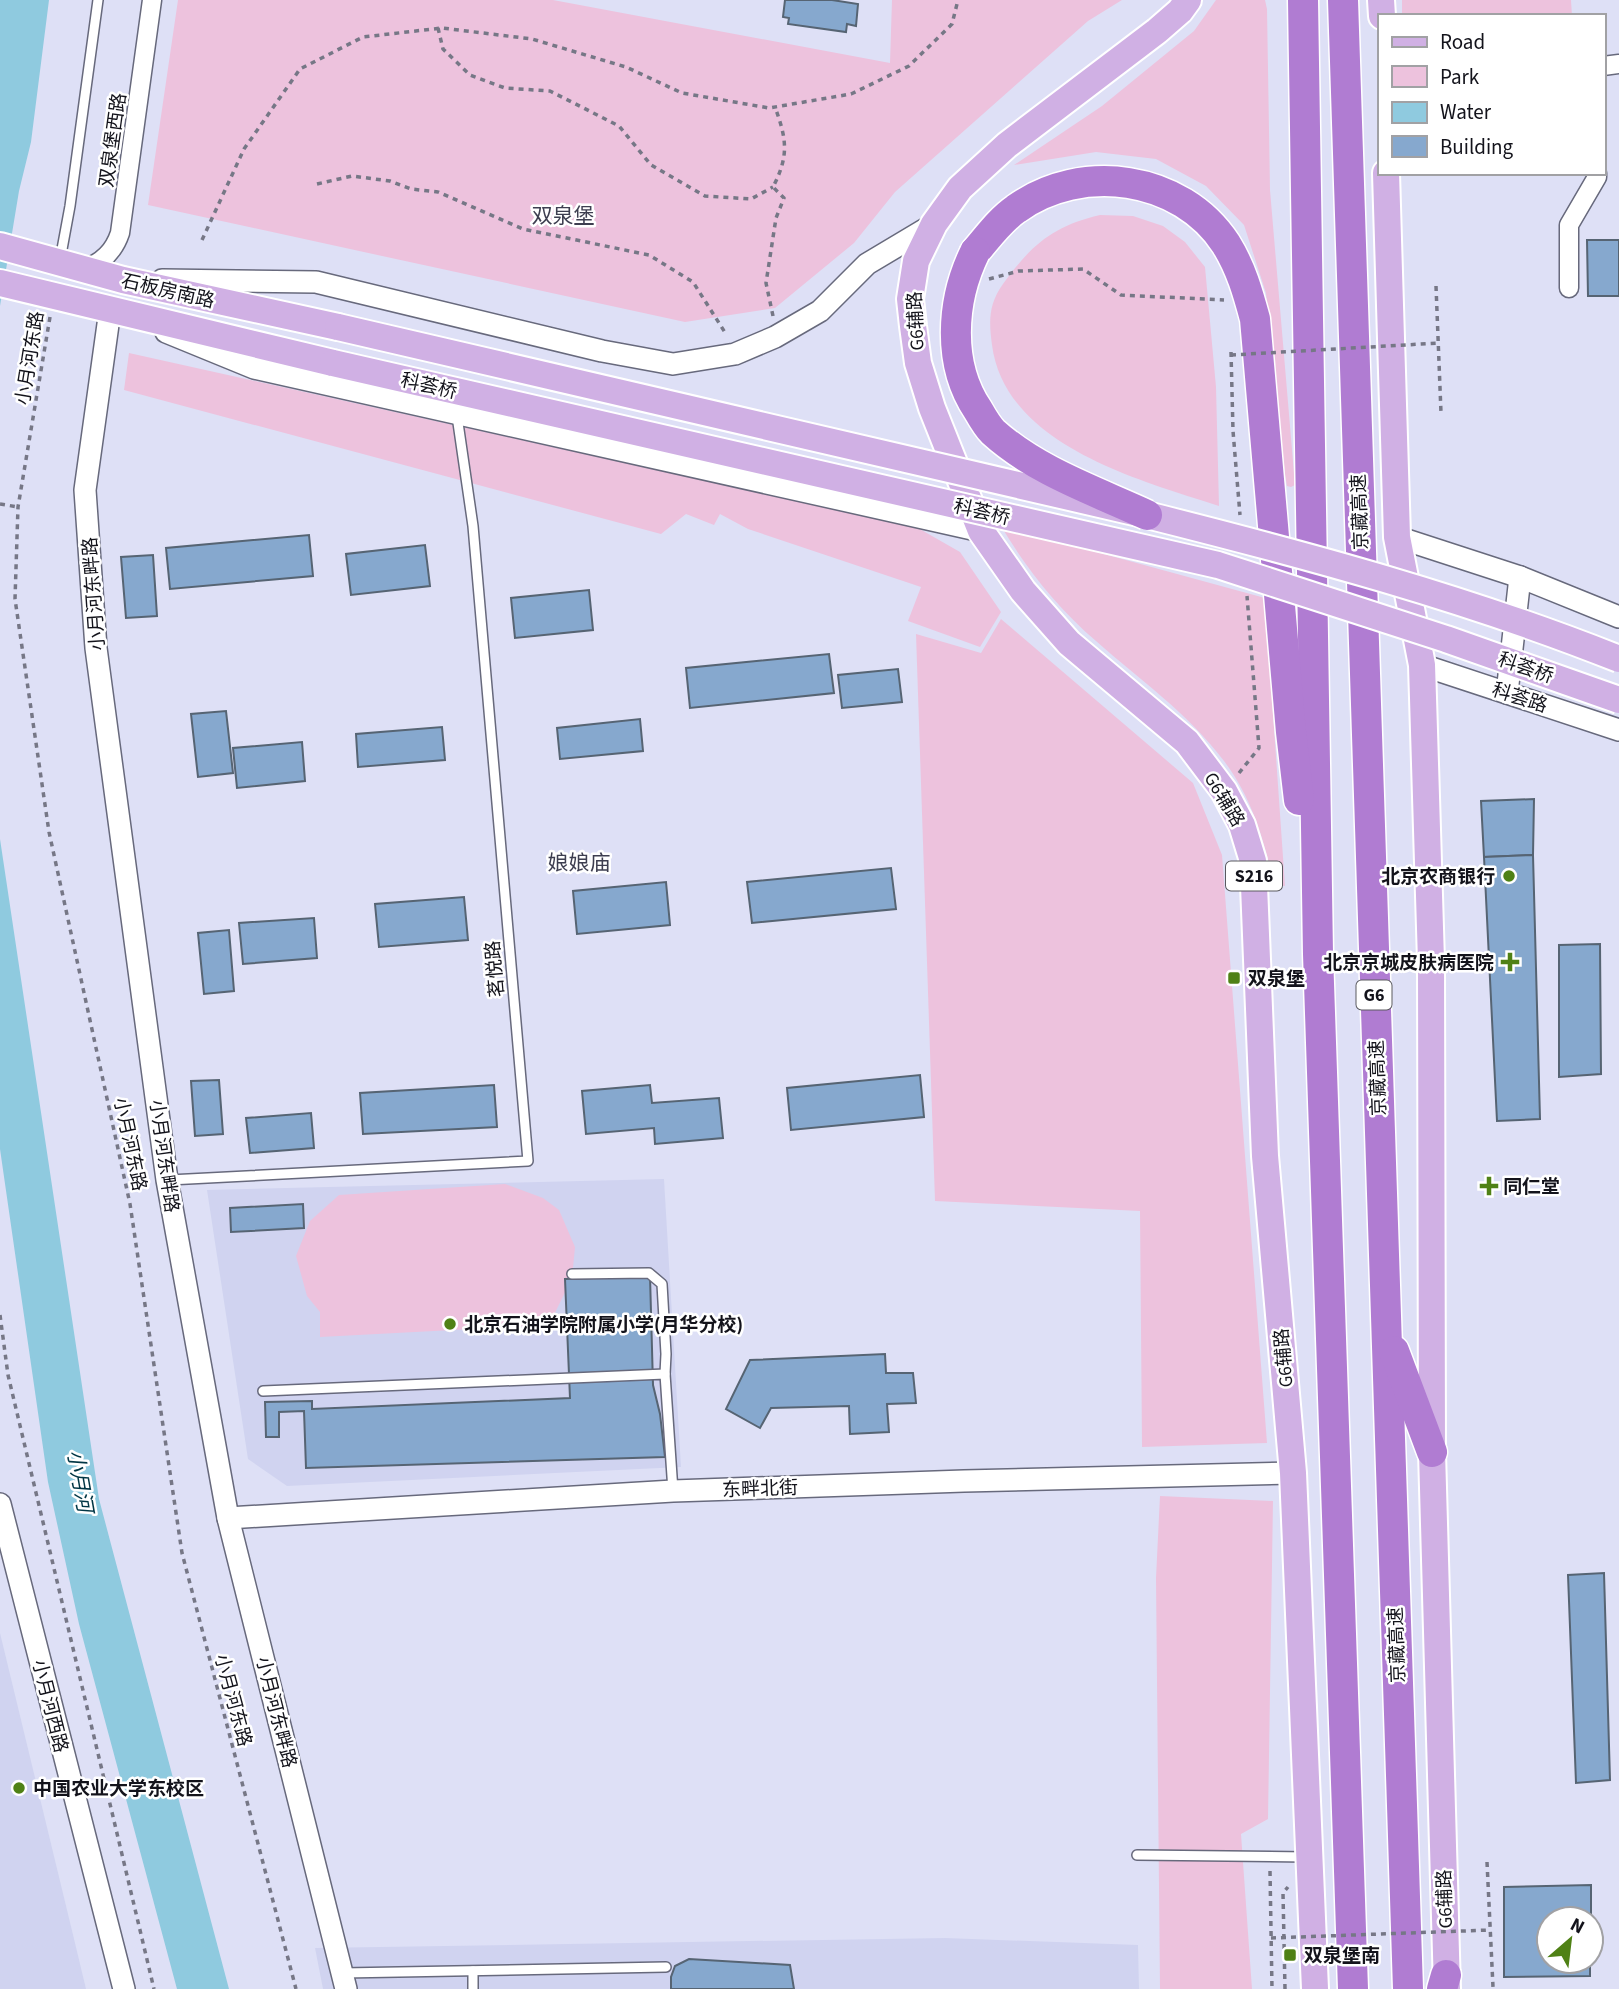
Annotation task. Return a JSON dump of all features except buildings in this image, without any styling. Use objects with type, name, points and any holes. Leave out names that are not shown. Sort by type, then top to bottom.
[{"type":"highway","points":[[1303,0],[1318,954],[1353,1989]]},
{"type":"highway","name":"京藏高速","points":[[1343,0],[1408,1989]]},
{"type":"highway","points":[[1147,515],[1044,468],[991,430],[970,399],[959,367],[956,339],[958,308],[967,270],[985,261],[1015,209],[1042,193],[1077,182],[1106,180],[1139,184],[1172,197],[1199,214],[1225,243],[1246,283],[1255,319],[1291,732],[1318,954]]},
{"type":"highway","points":[[1385,1326],[1432,1452]]},
{"type":"main road","name":"G6辅路","points":[[1188,0],[1180,12],[1157,31],[1007,145],[960,188],[934,224],[916,261],[910,299],[918,363],[932,408],[981,531],[1023,591],[1069,643],[1186,742],[1224,791],[1242,825],[1253,861],[1265,1156],[1293,1473],[1315,1989]]},
{"type":"main road","name":"G6辅路","points":[[1386,175],[1397,537],[1422,665],[1431,961],[1432,1452],[1445,1984]]},
{"type":"main road","name":"石板房南路","points":[[0,246],[123,280],[338,327]]},
{"type":"main road","name":"石板房南路","points":[[0,283],[333,363]]},
{"type":"main road","name":"科荟桥","points":[[338,327],[1258,543],[1460,602],[1619,659]]},
{"type":"main road","name":"科荟桥","points":[[333,363],[1218,565],[1619,699]]},
{"type":"street","name":"双泉堡西路","points":[[85,269],[98,264],[115,246],[120,233],[152,0]]},
{"type":"street","points":[[1569,288],[1569,225],[1597,175]]},
{"type":"street","points":[[123,280],[316,282],[602,351],[673,364],[735,354],[775,337],[820,311],[867,264],[934,224]]},
{"type":"street","points":[[112,311],[254,368],[981,531]]},
{"type":"street","name":"小月河东畔路","points":[[112,311],[85,490],[96,648],[167,1180],[228,1518],[344,1981]]},
{"type":"street","points":[[1397,537],[1520,577],[1619,617]]},
{"type":"street","points":[[1507,693],[1520,577]]},
{"type":"street","name":"科荟路","points":[[1422,665],[1619,730]]},
{"type":"street","name":"东畔北街","points":[[228,1518],[673,1491],[964,1480],[1293,1473]]},
{"type":"street","name":"小月河西路","points":[[0,1504],[124,1989]]},
{"type":"lane","points":[[52,260],[70,206],[98,0]]},
{"type":"lane","name":"茗悦路","points":[[167,1180],[528,1161],[473,526],[457,413]]},
{"type":"lane","points":[[572,1273],[649,1273],[662,1284],[673,1491]]},
{"type":"lane","points":[[263,1391],[665,1374]]},
{"type":"lane","points":[[1137,1854],[1309,1857]]},
{"type":"lane","points":[[344,1981],[473,1970],[666,1967]]},
{"type":"lane","points":[[473,1970],[473,1989]]},
{"type":"path","points":[[202,240],[244,149],[300,69],[363,37],[438,28],[532,39],[626,67],[682,93],[769,108],[851,94],[909,66],[952,24],[958,0]]},
{"type":"path","points":[[438,28],[443,49],[470,75],[505,88],[550,91],[619,126],[651,165],[705,196],[751,199],[773,187],[784,165],[783,129],[775,107]]},
{"type":"path","points":[[317,184],[352,176],[390,181],[411,189],[438,192],[523,229],[649,255],[693,282],[726,334]]},
{"type":"path","points":[[773,187],[784,198],[776,218],[766,283],[774,318]]},
{"type":"path","points":[[985,261],[989,279],[1019,271],[1083,269],[1121,295],[1230,301]]},
{"type":"path","points":[[1436,286],[1441,413]]},
{"type":"path","name":"小月河东路","points":[[46,295],[18,507],[15,599],[49,832],[130,1204],[182,1553],[296,1989]]},
{"type":"path","points":[[1231,341],[1233,431],[1241,527]]},
{"type":"path","points":[[1231,355],[1439,343]]},
{"type":"path","points":[[0,504],[18,507]]},
{"type":"path","points":[[1224,791],[1259,748],[1247,597]]},
{"type":"path","points":[[0,1315],[8,1376],[154,1989]]},
{"type":"path","points":[[1488,1862],[1493,1987]]},
{"type":"path","points":[[1270,1871],[1272,1989]]},
{"type":"path","points":[[1271,1938],[1490,1930]]},
{"type":"shaded area","name":"北京石油学院附属小学(月华分校)","points":[[664,1179],[681,1467],[287,1486],[248,1459],[207,1190]]},
{"type":"shaded area","name":"中国农业大学东校区","points":[[0,1633],[75,1943],[86,1989],[0,1989]]},
{"type":"shaded area","points":[[945,1938],[1138,1945],[1139,1989],[323,1989],[315,1948]]},
{"type":"green space","points":[[178,0],[553,0],[890,63],[892,0],[1122,0],[1088,21],[895,192],[854,243],[775,308],[685,322],[148,205]]},
{"type":"green space","points":[[1216,0],[1265,0],[1267,9],[1270,190],[1295,485],[1291,487],[1287,486],[1285,475],[1266,293],[1244,225],[1206,186],[1156,159],[1096,152],[1014,165],[1102,106],[1194,31]]},
{"type":"green space","points":[[1402,0],[1571,0],[1572,14],[1402,14]]},
{"type":"green space","points":[[1100,215],[1133,216],[1163,226],[1185,242],[1205,267],[1216,387],[1219,506],[1115,470],[1080,453],[1048,433],[1022,409],[1002,380],[990,329],[992,306],[998,292],[1023,258],[1044,239],[1069,225]]},
{"type":"green space","points":[[129,353],[918,528],[960,552],[1001,612],[980,647],[908,621],[921,587],[748,529],[720,514],[714,525],[686,514],[661,534],[124,390]]},
{"type":"green space","points":[[1001,526],[1265,598],[1285,886],[1274,884],[1256,820],[1234,775],[1224,761],[1195,727],[1096,641],[1056,602],[1021,558]]},
{"type":"green space","points":[[1001,619],[1193,783],[1222,855],[1267,1443],[1142,1447],[1140,1211],[935,1201],[916,634],[981,653]]},
{"type":"green space","points":[[505,1184],[543,1198],[559,1210],[575,1247],[572,1278],[549,1325],[320,1337],[320,1312],[307,1296],[296,1256],[310,1221],[339,1195]]},
{"type":"green space","points":[[1160,1496],[1273,1501],[1268,1819],[1241,1834],[1252,1989],[1160,1989],[1156,1578]]},
{"type":"water","points":[[0,0],[49,0],[31,142],[19,191],[0,306]]},
{"type":"water","name":"小月河","points":[[0,839],[99,1499],[229,1989],[177,1989],[79,1624],[48,1482],[0,1149]]},
{"type":"place","name":"北京农商银行","points":[[1509,876]]},
{"type":"place","name":"北京京城皮肤病医院","points":[[1510,962]]},
{"type":"place","name":"双泉堡","points":[[1234,978]]},
{"type":"place","name":"同仁堂","points":[[1489,1186]]},
{"type":"place","name":"北京石油学院附属小学(月华分校)","points":[[450,1324]]},
{"type":"place","name":"中国农业大学东校区","points":[[19,1788]]},
{"type":"place","name":"双泉堡南","points":[[1290,1955]]},
{"type":"district","name":"双泉堡","points":[[563,216]]},
{"type":"district","name":"娘娘庙","points":[[579,863]]}]
